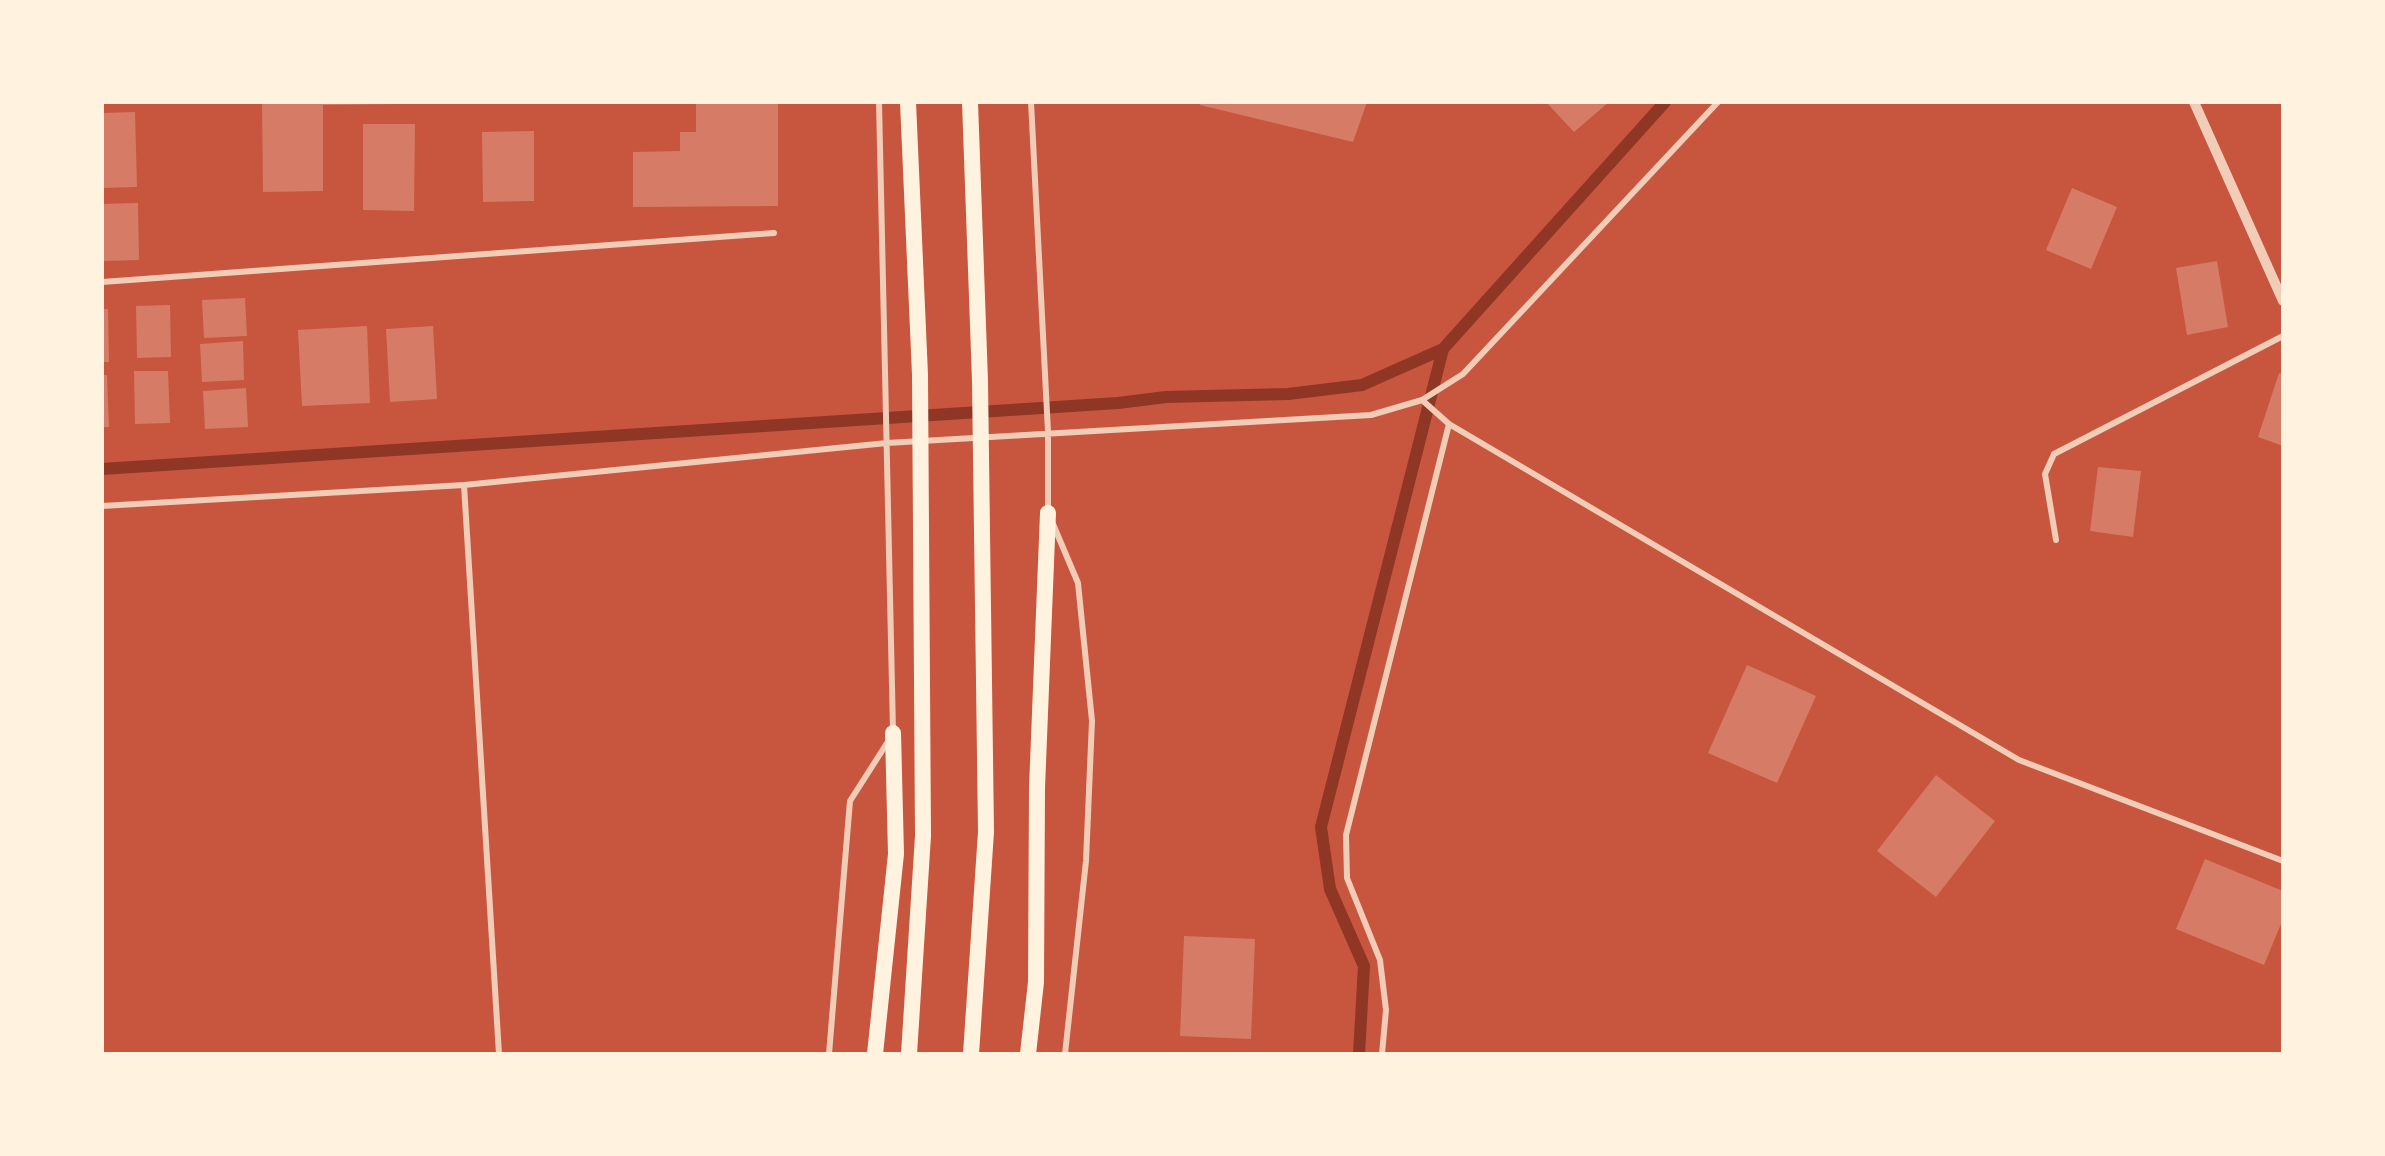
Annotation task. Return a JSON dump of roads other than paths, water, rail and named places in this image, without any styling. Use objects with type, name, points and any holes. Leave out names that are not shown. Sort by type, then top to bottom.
[{"type":"highway","points":[[908,102],[920,375],[923,836],[909,1054]]},
{"type":"highway","points":[[970,102],[980,381],[986,832],[971,1054]]},
{"type":"highway","points":[[1028,1054],[1036,982],[1038,788],[1048,513]]},
{"type":"highway","points":[[875,1054],[896,854],[893,733]]},
{"type":"street","points":[[829,1054],[850,801],[893,733],[879,102]]},
{"type":"street","points":[[1031,102],[1048,432],[1048,513],[1078,583],[1092,721],[1086,861],[1065,1054]]},
{"type":"street","points":[[102,506],[464,485],[886,442],[1371,416],[1422,400],[1463,374],[1718,102]]},
{"type":"street","points":[[2194,102],[2283,301]]},
{"type":"street","points":[[102,282],[774,233]]},
{"type":"street","points":[[2056,540],[2045,474],[2054,454],[2283,336]]},
{"type":"street","points":[[1422,400],[1449,424],[2019,760],[2283,861]]},
{"type":"street","points":[[1382,1054],[1386,1010],[1380,960],[1347,878],[1346,835],[1449,424]]},
{"type":"street","points":[[464,485],[499,1054]]},
{"type":"waterway","points":[[102,469],[1118,403],[1166,397],[1288,394],[1362,385],[1443,349],[1665,102]]},
{"type":"waterway","points":[[1359,1054],[1364,966],[1330,889],[1321,827],[1443,349]]}]
